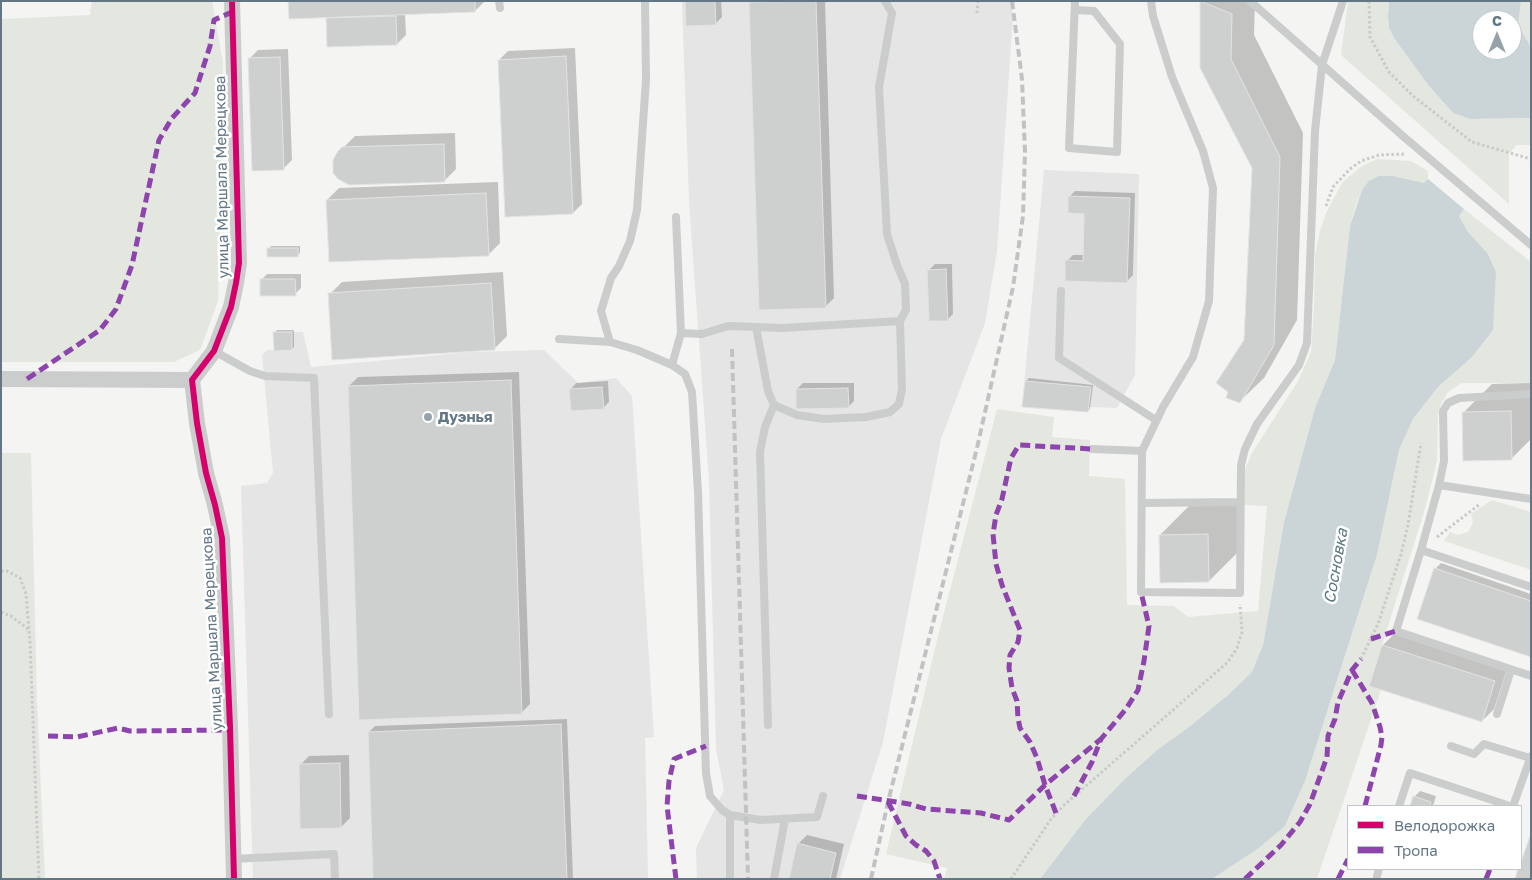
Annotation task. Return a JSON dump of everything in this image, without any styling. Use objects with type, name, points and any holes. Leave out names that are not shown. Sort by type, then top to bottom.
[{"type":"street","name":"улица Маршала Мерецкова","points":[[232,1],[238,263],[236,283],[231,307],[214,351],[192,380],[204,465],[222,538],[234,879]]},
{"type":"street","points":[[1,379],[192,380]]},
{"type":"lane","points":[[610,342],[601,311],[611,278],[630,242],[637,210],[646,80],[645,1]]},
{"type":"lane","points":[[756,327],[768,391],[774,405],[797,415],[824,419],[866,417],[890,412],[899,404],[902,389],[900,321],[906,310],[905,284],[887,234],[879,87],[892,13],[885,1]]},
{"type":"lane","points":[[1075,1],[1069,148],[1118,152],[1120,44],[1094,11],[1075,10]]},
{"type":"lane","points":[[1151,1],[1153,16],[1172,77],[1203,151],[1213,188],[1208,301],[1193,357],[1156,420],[1142,451],[1141,592],[1240,593],[1241,465],[1245,449],[1257,424],[1299,365],[1307,343],[1315,131],[1322,65],[1343,1]]},
{"type":"lane","points":[[1250,1],[1531,245]]},
{"type":"lane","points":[[672,366],[681,333],[676,217]]},
{"type":"lane","points":[[1061,291],[1059,358],[1156,420]]},
{"type":"lane","points":[[681,333],[702,334],[728,326],[782,328],[900,321]]},
{"type":"lane","points":[[559,339],[610,342],[637,350],[685,374],[692,392],[698,492],[706,773],[710,796],[722,810],[730,815],[761,820],[817,817],[823,796]]},
{"type":"lane","points":[[214,351],[250,371],[265,376],[314,378],[329,714]]},
{"type":"lane","points":[[1531,394],[1459,398],[1448,403],[1442,411],[1444,461],[1439,485],[1396,631],[1531,676]]},
{"type":"lane","points":[[768,725],[760,452],[765,428],[774,405]]},
{"type":"lane","points":[[1092,449],[1142,451]]},
{"type":"lane","points":[[1439,485],[1531,499]]},
{"type":"lane","points":[[1142,503],[1241,502]]},
{"type":"lane","points":[[1421,550],[1531,587]]},
{"type":"lane","points":[[1497,714],[1511,670]]},
{"type":"lane","points":[[1451,746],[1474,754],[1484,744],[1530,757],[1512,805]]},
{"type":"lane","points":[[1399,805],[1410,773],[1509,805]]},
{"type":"lane","points":[[730,815],[730,879]]},
{"type":"lane","points":[[774,879],[785,819]]},
{"type":"lane","points":[[234,859],[334,854],[335,879]]},
{"type":"path","points":[[977,13],[978,1]]},
{"type":"path","points":[[1369,1],[1370,37],[1390,72],[1413,96],[1472,142],[1531,159]]},
{"type":"path","points":[[1324,208],[1333,188],[1361,161],[1379,155],[1406,154],[1421,151]]},
{"type":"path","points":[[1360,659],[1378,624],[1401,554],[1408,525],[1421,443]]},
{"type":"path","points":[[1421,550],[1494,493]]},
{"type":"path","points":[[1,570],[20,578],[26,594],[30,642],[39,879]]},
{"type":"path","points":[[1011,879],[1051,819],[1063,806],[1228,662],[1237,648],[1242,632],[1240,593]]},
{"type":"path","points":[[1,612],[11,616],[28,629],[30,642]]},
{"type":"shaded area","points":[[92,1],[212,1],[223,63],[218,301],[200,350],[174,362],[1,362],[1,19],[90,15]]},
{"type":"shaded area","points":[[682,1],[1010,1],[1013,15],[997,251],[985,323],[941,439],[883,742],[840,879],[697,879],[696,848],[724,790],[716,749],[709,480],[689,202]]},
{"type":"shaded area","points":[[1348,1],[1389,1],[1389,28],[1394,38],[1429,86],[1453,113],[1470,119],[1531,118],[1531,145],[1516,145],[1509,154],[1509,204],[1341,55]]},
{"type":"shaded area","points":[[1521,1],[1531,1],[1531,47],[1522,32],[1522,10],[1520,10]]},
{"type":"shaded area","points":[[1377,159],[1411,161],[1428,171],[1428,179],[1424,183],[1393,176],[1362,190],[1356,205],[1350,226],[1335,360],[1315,408],[1284,522],[1263,645],[1252,672],[1228,695],[1157,750],[1085,820],[1040,879],[944,879],[947,868],[886,854],[937,640],[997,409],[1054,417],[1052,437],[1090,440],[1089,476],[1125,479],[1127,605],[1174,606],[1188,617],[1258,611],[1267,506],[1245,505],[1243,474],[1252,453],[1298,381],[1311,352],[1315,255],[1326,213],[1342,183],[1360,167]]},
{"type":"shaded area","points":[[1044,170],[1139,174],[1135,375],[1117,408],[1089,407],[1088,412],[1022,407]]},
{"type":"shaded area","points":[[1464,209],[1531,262],[1531,383],[1462,383],[1448,392],[1441,404],[1438,415],[1437,461],[1425,509],[1369,686],[1381,690],[1317,879],[1212,879],[1259,848],[1285,826],[1305,781],[1377,555],[1399,450],[1413,419],[1438,387],[1471,358],[1494,288],[1496,272],[1488,254],[1468,232],[1459,216]]},
{"type":"shaded area","points":[[273,332],[303,332],[311,367],[471,352],[544,350],[578,383],[616,378],[632,396],[654,737],[645,738],[648,879],[253,879],[241,486],[267,483],[273,473],[262,355],[267,350],[274,350]]},
{"type":"shaded area","points":[[1,453],[31,453],[37,700],[45,879],[1,879]]},
{"type":"shaded area","points":[[1492,500],[1531,512],[1531,570],[1444,541],[1450,532],[1458,535],[1468,532],[1473,523],[1471,514]]},
{"type":"water","points":[[1389,1],[1521,1],[1520,10],[1472,10],[1472,60],[1522,60],[1522,32],[1531,47],[1531,118],[1470,119],[1453,113],[1429,86],[1394,38],[1389,28]]},
{"type":"water","name":"Сосновка","points":[[1379,176],[1393,176],[1424,183],[1428,179],[1464,209],[1459,216],[1468,232],[1488,254],[1496,272],[1493,330],[1471,358],[1438,387],[1413,419],[1399,450],[1377,555],[1305,781],[1285,826],[1259,848],[1212,879],[1040,879],[1085,820],[1123,781],[1157,750],[1228,695],[1252,672],[1263,645],[1284,522],[1315,408],[1335,360],[1350,226],[1362,190],[1369,181]]},
{"type":"building","points":[[288,1],[475,1],[475,12],[289,19]]},
{"type":"building","points":[[685,1],[715,1],[716,25],[686,26]]},
{"type":"building","points":[[816,1],[826,308],[759,310],[749,2]]},
{"type":"building","points":[[1200,1],[1232,14],[1231,59],[1280,157],[1274,345],[1240,403],[1226,398],[1228,392],[1216,383],[1244,340],[1252,168],[1200,68]]},
{"type":"building","points":[[396,16],[397,45],[327,47],[326,18]]},
{"type":"building","points":[[566,56],[573,214],[505,217],[498,60]]},
{"type":"building","points":[[280,57],[284,170],[252,171],[248,58]]},
{"type":"building","points":[[444,144],[445,182],[349,185],[338,179],[333,173],[333,160],[342,147]]},
{"type":"building","points":[[486,193],[489,256],[329,262],[326,200]]},
{"type":"building","points":[[1068,196],[1130,198],[1127,283],[1065,281],[1065,260],[1083,261],[1084,214],[1068,213]]},
{"type":"building","points":[[267,248],[298,248],[298,257],[267,257]]},
{"type":"building","points":[[946,269],[948,321],[929,321],[927,270]]},
{"type":"building","points":[[260,279],[295,279],[296,296],[260,296]]},
{"type":"building","points":[[491,283],[495,350],[332,360],[328,293]]},
{"type":"building","points":[[273,332],[292,332],[292,350],[274,351]]},
{"type":"building","points":[[511,380],[522,714],[359,720],[348,386]]},
{"type":"building","points":[[1025,381],[1091,387],[1088,412],[1022,407]]},
{"type":"building","points":[[602,387],[604,409],[571,411],[569,389]]},
{"type":"building","points":[[848,388],[849,408],[796,409],[796,389]]},
{"type":"building","points":[[1511,411],[1512,460],[1463,461],[1462,412]]},
{"type":"building","points":[[1208,534],[1209,582],[1160,583],[1159,535]]},
{"type":"building","points":[[1434,568],[1531,601],[1531,657],[1417,619]]},
{"type":"building","points":[[1382,645],[1495,681],[1482,722],[1369,686]]},
{"type":"building","points":[[561,724],[567,879],[373,879],[368,732]]},
{"type":"building","points":[[340,763],[341,828],[300,829],[299,764]]},
{"type":"building","points":[[1413,796],[1431,802],[1430,805],[1410,805]]},
{"type":"building","points":[[1531,833],[1531,879],[1515,879],[1518,870],[1522,870],[1522,859]]},
{"type":"building","points":[[797,843],[836,853],[830,879],[789,879]]},
{"type":"railway","points":[[871,879],[888,802],[977,448],[1013,287],[1023,216],[1025,152],[1022,79],[1012,1]]},
{"type":"railway","points":[[732,349],[748,879]]},
{"type":"marked path","points":[[27,379],[100,330],[116,309],[132,265],[159,140],[172,118],[195,93],[210,46],[214,20],[232,12]]},
{"type":"marked path","points":[[1056,813],[1037,758],[1030,742],[1020,728],[1017,701],[1012,688],[1009,668],[1010,655],[1018,642],[1020,630],[1002,585],[996,564],[993,534],[1011,458],[1019,445],[1092,449]]},
{"type":"marked path","points":[[1074,796],[1092,762],[1101,739],[1126,709],[1138,690],[1149,626],[1141,592]]},
{"type":"marked path","points":[[1371,639],[1396,631]]},
{"type":"marked path","points":[[1245,879],[1281,845],[1300,822],[1310,804],[1327,757],[1328,736],[1335,719],[1338,702],[1352,670],[1361,659]]},
{"type":"marked path","points":[[1352,670],[1372,703],[1382,737],[1365,805]]},
{"type":"marked path","points":[[48,736],[77,737],[118,728],[130,731],[230,730]]},
{"type":"marked path","points":[[857,796],[909,804],[926,809],[981,813],[1009,820],[1045,785],[1101,739]]},
{"type":"marked path","points":[[676,879],[667,806],[669,781],[674,759],[706,746]]},
{"type":"marked path","points":[[888,802],[906,836],[926,851],[934,861],[940,879]]},
{"type":"marked path","points":[[1338,879],[1347,861]]},
{"type":"marked path","points":[[1486,879],[1490,870]]},
{"type":"cycle path","points":[[232,1],[239,263],[231,307],[214,351],[192,380],[206,473],[222,538],[234,879]]},
{"type":"place","name":"Дуэнья","points":[[428,417]]}]
